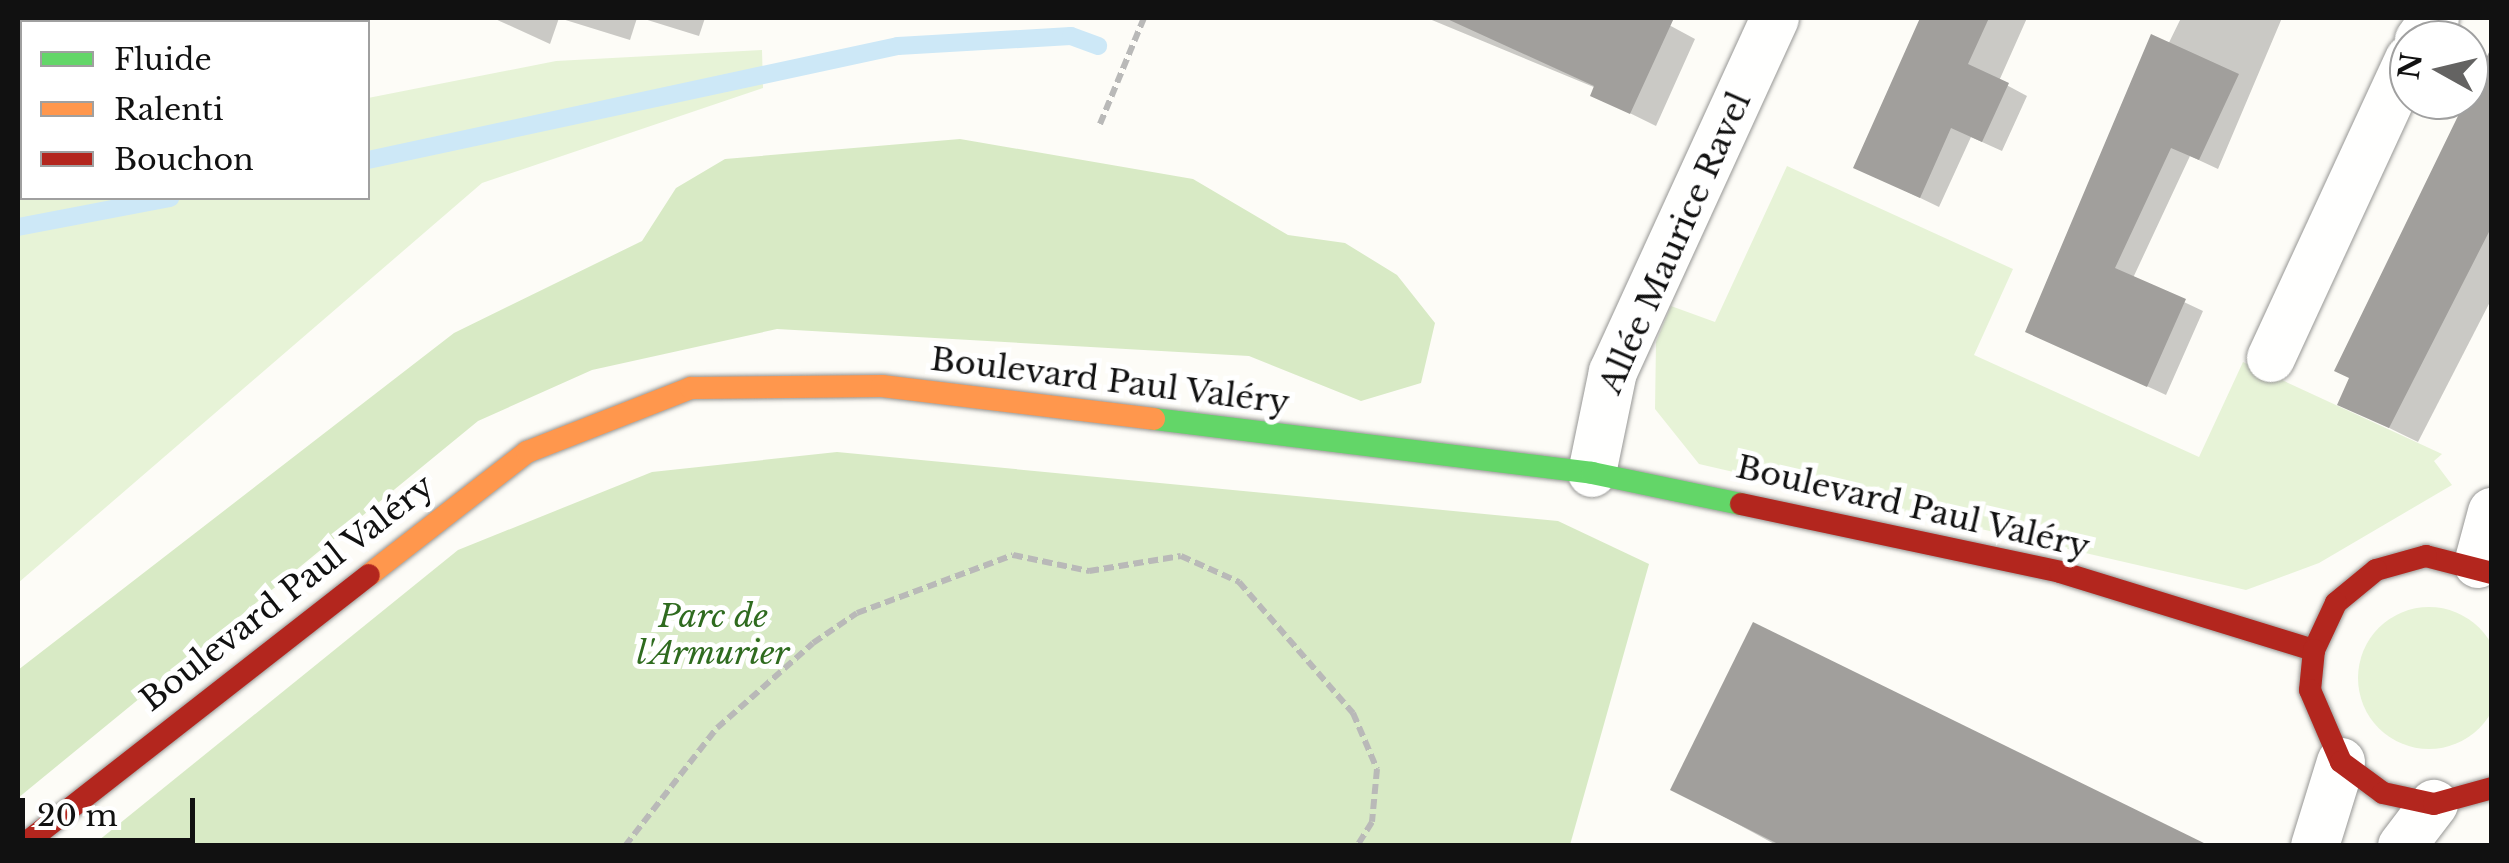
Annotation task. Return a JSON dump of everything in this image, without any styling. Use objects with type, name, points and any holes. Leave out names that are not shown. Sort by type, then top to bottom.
[{"type":"street","name":"Allée Maurice Ravel","points":[[1592,473],[1613,372],[1774,18]]},
{"type":"street","points":[[2270,358],[2389,102]]},
{"type":"street","name":"Boulevard Paul Valéry","points":[[22,846],[527,452],[691,388],[882,386],[1592,473],[2043,568],[2314,650]]},
{"type":"street","points":[[2492,512],[2485,568],[2426,556],[2376,570],[2336,603],[2314,650],[2320,728],[2341,762],[2383,793],[2434,804],[2492,788]]},
{"type":"street","points":[[2315,846],[2341,762]]},
{"type":"street","points":[[2402,846],[2434,804]]},
{"type":"path","points":[[1100,124],[1144,18]]},
{"type":"path","points":[[625,846],[717,728],[813,643],[857,613],[1012,555],[1089,570],[1181,556],[1239,582],[1353,713],[1376,769],[1372,822],[1357,846]]},
{"type":"green space","points":[[762,50],[763,88],[482,183],[18,583],[18,167],[20,200],[370,200],[370,98],[556,61]]},
{"type":"green space","points":[[960,139],[1193,179],[1288,235],[1345,243],[1397,275],[1435,323],[1421,383],[1361,401],[1249,356],[777,329],[592,370],[478,421],[18,798],[18,670],[454,333],[642,241],[676,188],[725,159]]},
{"type":"green space","points":[[1787,166],[2013,269],[1974,355],[2199,457],[2243,362],[2442,454],[2434,461],[2452,485],[2319,563],[2246,590],[1699,464],[1655,409],[1656,342],[1671,306],[1715,322]]},
{"type":"green space","name":"Parc de l'Armurier","points":[[837,452],[1558,521],[1649,564],[1570,845],[93,845],[458,550],[652,472]]},
{"type":"green space","points":[[2429,607],[2456,613],[2479,628],[2494,651],[2500,678],[2494,705],[2479,728],[2456,743],[2429,749],[2402,743],[2379,728],[2364,705],[2358,678],[2364,651],[2379,628],[2402,613]]},
{"type":"building","points":[[1445,18],[1674,18],[1630,114],[1590,96],[1594,86]]},
{"type":"building","points":[[1920,18],[1989,18],[1968,64],[2009,83],[1982,142],[1951,128],[1920,198],[1853,168]]},
{"type":"building","points":[[2151,34],[2239,74],[2199,160],[2171,148],[2115,268],[2186,299],[2147,387],[2025,332]]},
{"type":"building","points":[[2492,46],[2492,226],[2389,428],[2337,405],[2349,378],[2334,371],[2456,120],[2489,120]]},
{"type":"building","points":[[1753,622],[2210,846],[1782,846],[1670,790]]},
{"type":"waterway","points":[[370,160],[898,46],[1071,36],[1098,46]]},
{"type":"waterway","points":[[18,227],[160,200]]},
{"type":"traffic: fast","points":[[1154,419],[1592,473],[1741,504]]},
{"type":"traffic: slow","points":[[369,575],[527,452],[691,388],[882,386],[1154,419]]},
{"type":"traffic: jam","points":[[1741,504],[2060,572],[2314,650]]},
{"type":"traffic: jam","points":[[2492,573],[2426,556],[2376,570],[2336,603],[2314,650],[2310,690],[2341,762],[2383,793],[2434,804],[2492,788]]},
{"type":"traffic: jam","points":[[22,846],[369,575]]}]
